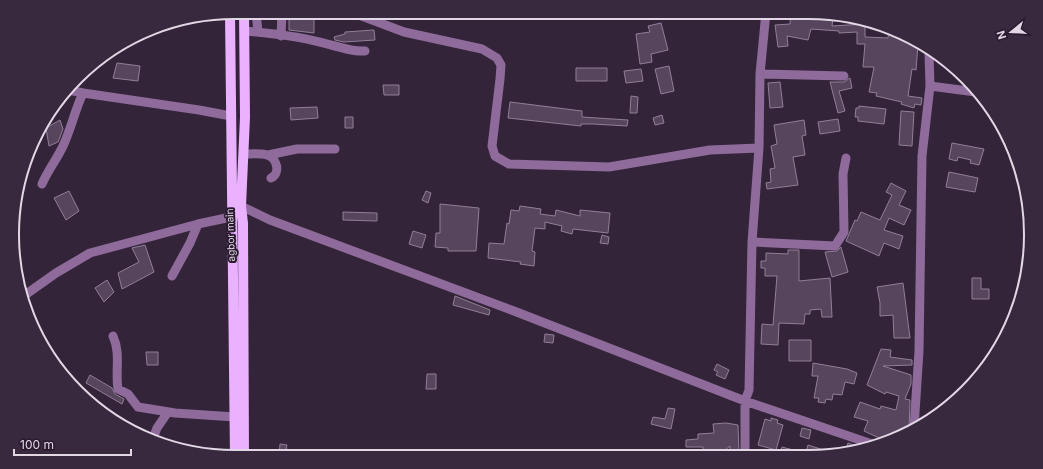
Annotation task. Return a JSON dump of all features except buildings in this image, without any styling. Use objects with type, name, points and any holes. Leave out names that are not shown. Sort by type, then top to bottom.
[{"type":"main road","name":"agbor main","points":[[230,19],[231,217],[238,318],[244,450]]},
{"type":"main road","name":"agbor main","points":[[235,450],[238,318],[243,223],[241,206],[244,154],[244,19]]},
{"type":"street","points":[[257,19],[258,32]]},
{"type":"street","points":[[280,36],[281,19]]},
{"type":"street","points":[[370,19],[404,32],[482,49],[497,58],[501,66],[492,146],[495,156],[509,164],[609,167],[710,150],[759,148]]},
{"type":"street","points":[[745,450],[746,401],[749,390],[752,242],[759,148],[760,74],[765,19]]},
{"type":"street","points":[[245,32],[258,32],[332,45],[351,52],[365,51]]},
{"type":"street","points":[[914,422],[919,351],[922,156],[930,86],[929,56]]},
{"type":"street","points":[[760,74],[844,76]]},
{"type":"street","points":[[930,86],[970,91]]},
{"type":"street","points":[[73,91],[231,116]]},
{"type":"street","points":[[42,184],[48,170],[63,146],[83,93]]},
{"type":"street","points":[[244,154],[268,155],[297,149],[335,149]]},
{"type":"street","points":[[268,155],[274,160],[277,167],[277,172],[271,178]]},
{"type":"street","points":[[752,242],[835,246],[844,232],[842,182],[846,158]]},
{"type":"street","points":[[241,206],[270,220],[514,311],[746,401],[867,442]]},
{"type":"street","points":[[27,293],[62,269],[90,253],[198,224],[231,217]]},
{"type":"street","points":[[172,276],[190,243],[198,224]]},
{"type":"street","points":[[113,336],[118,353],[118,389],[128,394],[138,407],[168,412],[235,417]]},
{"type":"street","points":[[154,435],[157,428],[168,412]]}]
